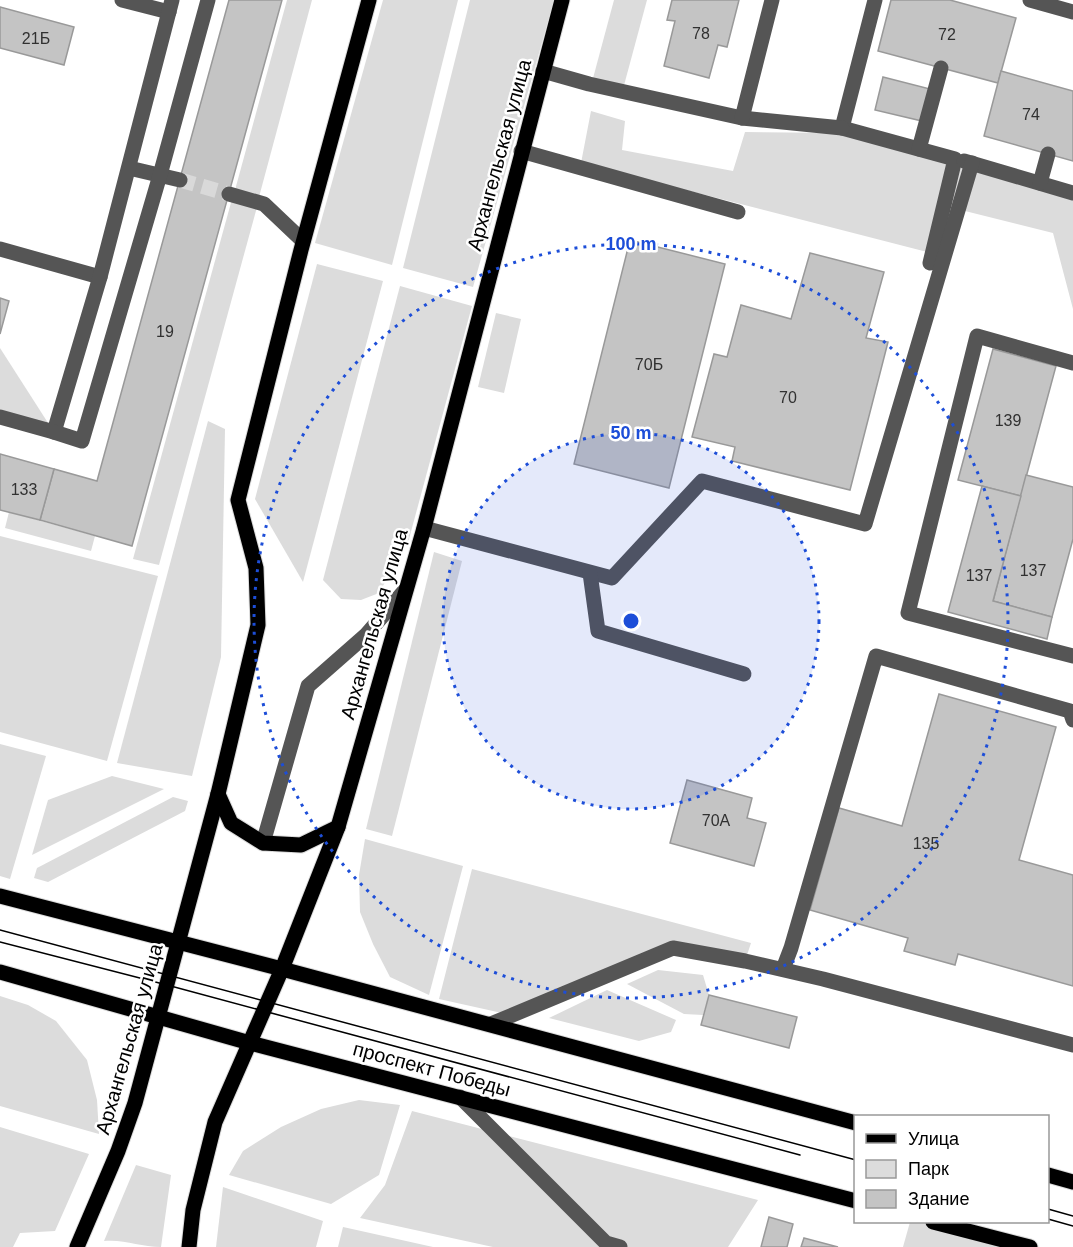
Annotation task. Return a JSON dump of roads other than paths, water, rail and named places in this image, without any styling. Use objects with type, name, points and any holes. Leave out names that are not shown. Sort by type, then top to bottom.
[{"type":"main road","name":"Архангельская улица","points":[[77,1247],[132,1112],[218,794],[258,625],[256,568],[238,500],[303,241],[369,0]]},
{"type":"main road","name":"Архангельская улица","points":[[189,1247],[193,1210],[215,1122],[282,969],[338,827],[424,528],[562,0]]},
{"type":"main road","points":[[218,794],[231,823],[263,843],[301,845],[338,827]]},
{"type":"main road","points":[[0,896],[491,1024],[854,1123]]},
{"type":"main road","name":"проспект Победы","points":[[0,972],[250,1043],[854,1201]]},
{"type":"main road","points":[[1049,1176],[1073,1182]]},
{"type":"main road","points":[[940,1223],[1030,1247]]},
{"type":"street","points":[[54,432],[100,277],[171,6],[122,0]]},
{"type":"street","points":[[0,417],[82,441],[160,175],[208,0]]},
{"type":"street","points":[[742,118],[772,0]]},
{"type":"street","points":[[842,128],[875,0]]},
{"type":"street","points":[[1030,0],[1073,12]]},
{"type":"street","points":[[919,149],[941,68]]},
{"type":"street","points":[[543,71],[589,84],[742,118],[842,128],[1073,193]]},
{"type":"street","points":[[521,151],[738,212]]},
{"type":"street","points":[[1040,183],[1048,154]]},
{"type":"street","points":[[930,263],[956,159]]},
{"type":"street","points":[[424,528],[612,578],[702,481],[865,524],[972,163]]},
{"type":"street","points":[[129,168],[180,180]]},
{"type":"street","points":[[229,194],[264,204],[303,241]]},
{"type":"street","points":[[0,249],[100,277]]},
{"type":"street","points":[[1073,363],[977,336],[908,613],[1073,656]]},
{"type":"street","points":[[590,573],[598,631],[744,674]]},
{"type":"street","points":[[263,843],[308,686],[366,635],[406,589]]},
{"type":"street","points":[[783,969],[876,656],[1070,711],[1073,720]]},
{"type":"street","points":[[491,1024],[673,948],[783,969],[1073,1046]]},
{"type":"street","points":[[460,1098],[606,1243],[620,1247]]},
{"type":"tunnel","points":[[180,180],[229,194]]},
{"type":"tram line","points":[[0,930],[854,1159]]},
{"type":"tram line","points":[[0,942],[800,1155]]},
{"type":"tram line","points":[[1049,1209],[1073,1216]]},
{"type":"tram line","points":[[1049,1219],[1073,1226]]}]
